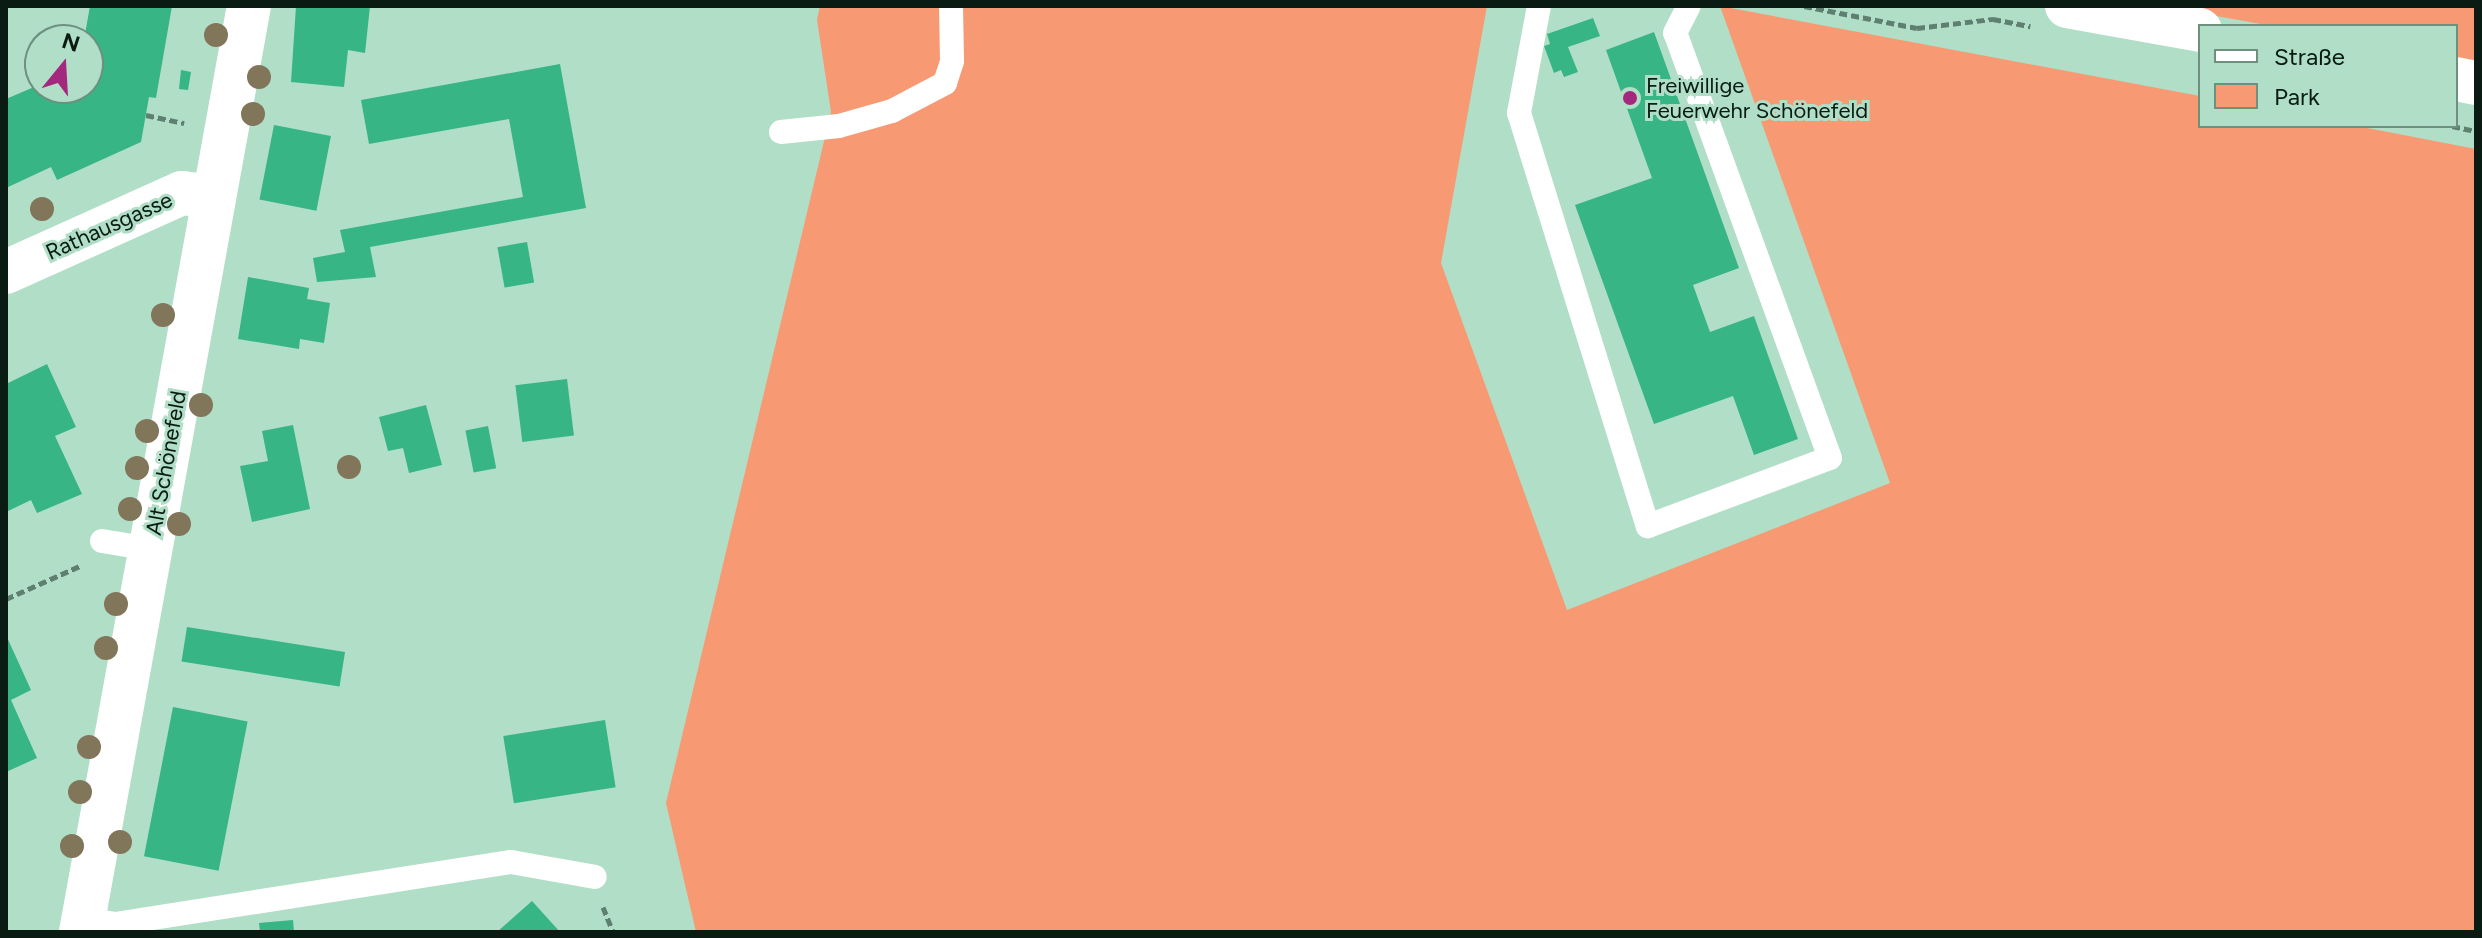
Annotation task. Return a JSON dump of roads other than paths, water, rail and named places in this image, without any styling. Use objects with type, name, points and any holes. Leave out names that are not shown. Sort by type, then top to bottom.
[{"type":"street","name":"Alt Schönefeld","points":[[82,926],[249,6]]},
{"type":"street","points":[[2067,6],[2198,30]]},
{"type":"street","name":"Rathausgasse","points":[[6,272],[182,193],[214,197]]},
{"type":"lane","points":[[781,132],[839,126],[892,111],[945,83],[952,61],[951,6]]},
{"type":"lane","points":[[1539,6],[1519,113],[1648,526],[1830,458],[1675,33],[1689,6]]},
{"type":"lane","points":[[98,551],[151,549]]},
{"type":"lane","name":"Alt Schönefeld","points":[[82,926],[115,924],[511,862],[595,877]]},
{"type":"place","name":"Freiwillige Feuerwehr Schönefeld","points":[[1630,98]]}]
